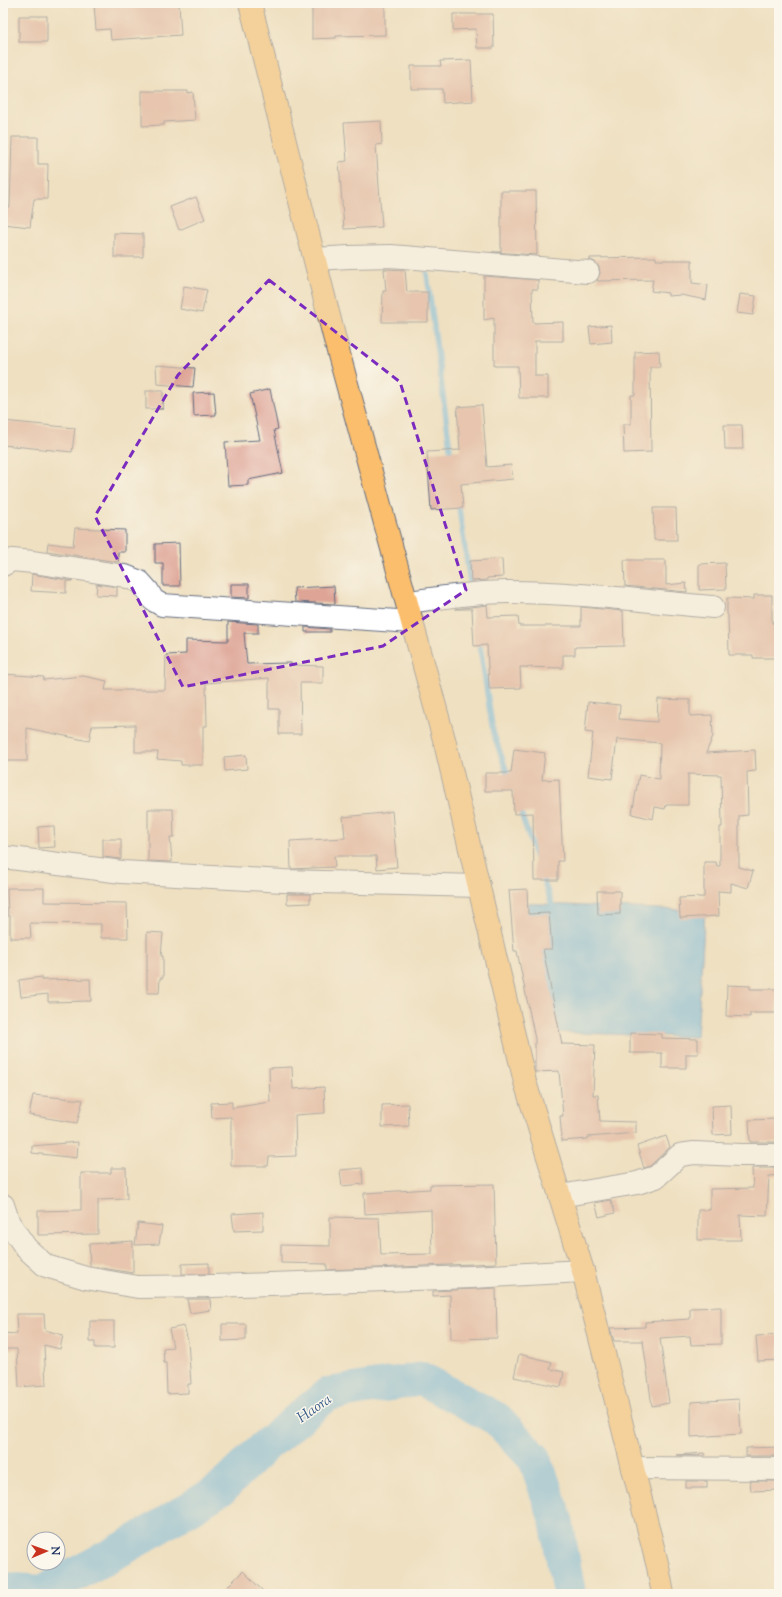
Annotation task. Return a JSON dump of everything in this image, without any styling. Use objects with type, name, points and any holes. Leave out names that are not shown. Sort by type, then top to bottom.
[{"type":"main road","points":[[250,3],[335,340],[445,743],[525,1082],[584,1272],[658,1567],[663,1594]]},
{"type":"street","points":[[314,260],[348,257],[391,256],[588,272]]},
{"type":"street","points":[[3,565],[12,560],[125,576],[140,582],[148,591],[153,600],[162,605],[410,612],[472,594],[506,592],[570,595],[713,607]]},
{"type":"street","points":[[3,857],[122,872],[282,881],[479,886]]},
{"type":"street","points":[[560,1196],[637,1183],[656,1178],[680,1155],[694,1153],[779,1155]]},
{"type":"street","points":[[3,1205],[9,1223],[26,1248],[46,1266],[86,1278],[138,1287],[221,1286],[584,1272]]},
{"type":"street","points":[[633,1468],[779,1469]]},
{"type":"highlighted area","points":[[269,280],[400,382],[466,590],[383,646],[183,687],[95,516],[178,375]]},
{"type":"water","points":[[519,903],[705,911],[697,1037],[549,1032]]},
{"type":"building","points":[[179,3],[181,35],[111,40],[110,29],[96,30],[94,4]]},
{"type":"building","points":[[312,3],[385,3],[385,35],[336,36],[336,38],[312,39]]},
{"type":"building","points":[[453,14],[493,14],[494,48],[477,48],[476,29],[453,30]]},
{"type":"building","points":[[19,16],[47,16],[47,42],[19,42]]},
{"type":"building","points":[[471,60],[473,101],[443,103],[442,89],[411,89],[411,66],[441,66],[440,61]]},
{"type":"building","points":[[142,91],[193,92],[195,120],[164,122],[164,125],[142,126]]},
{"type":"building","points":[[381,121],[382,144],[376,145],[382,227],[344,229],[339,162],[347,161],[344,123]]},
{"type":"building","points":[[12,137],[38,137],[38,164],[48,164],[47,199],[34,199],[30,227],[3,224],[3,207],[10,207]]},
{"type":"building","points":[[501,191],[536,191],[537,255],[492,252],[501,252]]},
{"type":"building","points":[[196,197],[205,219],[179,230],[170,207]]},
{"type":"building","points":[[114,233],[143,234],[143,257],[114,257]]},
{"type":"building","points":[[656,257],[656,260],[692,260],[692,283],[708,285],[706,300],[681,295],[668,296],[668,293],[651,291],[653,280],[597,281],[600,273],[599,267],[595,262],[590,260],[590,258]]},
{"type":"building","points":[[384,269],[405,270],[407,292],[428,292],[428,322],[382,322],[383,291],[386,291]]},
{"type":"building","points":[[484,276],[538,280],[538,289],[532,289],[533,323],[563,322],[563,341],[535,341],[535,376],[548,376],[548,398],[519,398],[518,366],[494,366],[494,318],[484,320]]},
{"type":"building","points":[[184,286],[207,290],[202,313],[180,309]]},
{"type":"building","points":[[740,294],[756,296],[753,315],[737,313]]},
{"type":"building","points":[[611,325],[612,342],[591,344],[589,327]]},
{"type":"building","points":[[659,351],[660,367],[650,367],[651,452],[624,453],[623,424],[631,424],[631,395],[635,395],[635,352]]},
{"type":"building","points":[[156,365],[195,368],[193,387],[157,384]]},
{"type":"building","points":[[270,389],[278,429],[274,430],[283,473],[248,480],[248,485],[228,486],[225,442],[260,440],[250,394]]},
{"type":"building","points":[[146,391],[163,391],[163,409],[146,409]]},
{"type":"building","points":[[214,392],[216,415],[194,416],[193,393]]},
{"type":"building","points":[[482,405],[487,467],[511,465],[513,479],[461,484],[463,508],[431,510],[427,452],[460,450],[457,407]]},
{"type":"building","points":[[3,421],[75,428],[72,452],[3,445]]},
{"type":"building","points":[[724,425],[742,425],[743,449],[725,449]]},
{"type":"building","points":[[653,508],[676,508],[677,540],[654,540]]},
{"type":"building","points":[[75,528],[125,530],[125,552],[118,552],[118,562],[47,551],[48,543],[73,546]]},
{"type":"building","points":[[179,543],[180,586],[163,586],[163,563],[155,563],[155,544]]},
{"type":"building","points":[[502,559],[503,577],[471,581],[470,561]]},
{"type":"building","points":[[624,560],[666,560],[666,585],[686,583],[687,592],[625,586]]},
{"type":"building","points":[[725,563],[726,589],[699,590],[699,564]]},
{"type":"building","points":[[32,574],[73,581],[66,581],[66,593],[31,591]]},
{"type":"building","points":[[97,584],[117,587],[117,596],[96,595]]},
{"type":"building","points":[[231,584],[249,584],[249,598],[231,597]]},
{"type":"building","points":[[334,586],[335,604],[295,602],[294,588]]},
{"type":"building","points":[[754,595],[772,595],[772,623],[779,623],[779,658],[753,658],[753,655],[729,655],[727,598],[754,599]]},
{"type":"building","points":[[487,605],[488,617],[518,616],[519,626],[581,626],[581,607],[623,611],[624,646],[575,647],[575,655],[563,655],[563,668],[520,667],[521,688],[489,689],[487,645],[474,646],[472,609],[455,609]]},
{"type":"building","points":[[228,622],[258,624],[258,633],[244,633],[247,664],[291,663],[291,665],[323,666],[323,683],[300,683],[301,734],[279,734],[279,709],[269,709],[269,678],[206,683],[207,726],[203,726],[203,765],[181,765],[181,761],[157,759],[158,752],[135,752],[135,725],[92,726],[89,741],[27,728],[27,761],[3,761],[3,674],[44,677],[43,680],[83,676],[107,681],[105,690],[165,690],[166,655],[186,654],[186,640],[228,641]]},
{"type":"building","points":[[305,627],[330,629],[330,632],[305,632]]},
{"type":"building","points":[[658,699],[690,700],[690,716],[712,715],[713,736],[706,753],[755,750],[756,771],[747,772],[748,815],[739,816],[739,867],[753,871],[748,888],[731,883],[731,892],[718,891],[719,916],[680,918],[679,898],[704,897],[704,862],[716,862],[717,866],[720,866],[720,827],[722,827],[721,775],[688,774],[688,805],[666,805],[665,809],[655,807],[653,819],[632,814],[639,775],[659,779],[660,743],[617,739],[612,779],[588,776],[593,733],[585,732],[588,702],[620,705],[619,719],[657,722]]},
{"type":"building","points":[[514,749],[545,753],[542,780],[559,779],[563,861],[558,861],[558,880],[534,880],[533,813],[514,814],[513,791],[485,791],[485,773],[511,773]]},
{"type":"building","points":[[246,755],[247,769],[225,771],[224,757]]},
{"type":"building","points":[[148,809],[173,809],[174,837],[170,837],[172,862],[148,861]]},
{"type":"building","points":[[392,811],[397,867],[377,869],[376,856],[334,856],[335,867],[291,869],[290,841],[345,838],[343,817]]},
{"type":"building","points":[[54,826],[55,847],[39,848],[38,827]]},
{"type":"building","points":[[103,839],[121,839],[121,859],[103,857]]},
{"type":"building","points":[[7,888],[44,888],[44,902],[127,903],[128,938],[101,938],[101,924],[30,923],[31,938],[10,938],[10,916],[8,916]]},
{"type":"building","points":[[527,889],[528,914],[549,913],[552,949],[543,949],[562,1044],[595,1045],[593,1095],[598,1095],[600,1121],[636,1122],[636,1133],[562,1141],[560,1116],[563,1116],[559,1071],[535,1072],[535,1039],[517,951],[514,951],[509,890]]},
{"type":"building","points":[[597,891],[620,891],[620,914],[598,915]]},
{"type":"building","points":[[287,894],[310,894],[310,903],[287,904]]},
{"type":"building","points":[[147,932],[163,933],[161,956],[163,956],[163,978],[160,978],[159,993],[147,993]]},
{"type":"building","points":[[42,977],[42,980],[90,979],[91,1001],[48,1002],[48,994],[21,997],[19,980]]},
{"type":"building","points":[[727,985],[750,986],[750,989],[777,989],[777,1013],[750,1013],[750,1017],[726,1016]]},
{"type":"building","points":[[630,1033],[662,1034],[662,1038],[698,1039],[698,1054],[686,1054],[686,1068],[662,1068],[662,1053],[630,1053]]},
{"type":"building","points":[[292,1067],[293,1089],[324,1087],[325,1113],[295,1115],[296,1156],[269,1157],[268,1166],[231,1166],[231,1117],[212,1118],[211,1103],[232,1102],[232,1108],[270,1102],[269,1068]]},
{"type":"building","points":[[33,1095],[83,1100],[77,1123],[29,1115]]},
{"type":"building","points":[[408,1104],[409,1126],[382,1127],[382,1105]]},
{"type":"building","points":[[731,1105],[732,1134],[713,1135],[712,1106]]},
{"type":"building","points":[[777,1119],[778,1142],[750,1142],[749,1120]]},
{"type":"building","points":[[666,1136],[670,1147],[650,1166],[644,1168],[637,1146]]},
{"type":"building","points":[[78,1142],[77,1158],[32,1153],[32,1146]]},
{"type":"building","points":[[111,1168],[126,1168],[127,1199],[98,1200],[98,1234],[38,1235],[38,1211],[81,1210],[81,1173],[111,1173]]},
{"type":"building","points":[[362,1168],[363,1184],[342,1186],[340,1170]]},
{"type":"building","points":[[752,1168],[779,1168],[779,1175],[769,1176],[767,1216],[740,1215],[741,1240],[698,1240],[698,1210],[710,1210],[710,1189],[753,1188]]},
{"type":"building","points":[[494,1184],[496,1263],[327,1270],[327,1264],[281,1263],[281,1245],[330,1246],[330,1217],[379,1218],[381,1255],[432,1254],[431,1210],[365,1214],[364,1193],[430,1189],[430,1185]]},
{"type":"building","points":[[611,1200],[615,1213],[599,1217],[595,1203]]},
{"type":"building","points":[[263,1212],[263,1230],[234,1231],[232,1214]]},
{"type":"building","points":[[138,1223],[162,1226],[159,1244],[135,1245]]},
{"type":"building","points":[[133,1241],[133,1273],[90,1266],[89,1244]]},
{"type":"building","points":[[209,1263],[209,1274],[182,1274],[182,1264]]},
{"type":"building","points":[[496,1288],[497,1338],[451,1339],[450,1295],[433,1296],[433,1291]]},
{"type":"building","points":[[187,1299],[210,1299],[211,1310],[190,1313]]},
{"type":"building","points":[[721,1307],[721,1344],[691,1345],[690,1336],[660,1338],[669,1403],[652,1406],[643,1341],[614,1341],[610,1328],[645,1327],[645,1322],[690,1319],[690,1308]]},
{"type":"building","points":[[16,1314],[44,1314],[45,1330],[63,1335],[60,1349],[44,1345],[46,1385],[19,1387],[17,1349],[3,1349],[3,1333],[17,1334]]},
{"type":"building","points":[[90,1321],[114,1321],[114,1348],[95,1348],[95,1342],[90,1342]]},
{"type":"building","points":[[222,1324],[246,1324],[246,1340],[222,1341]]},
{"type":"building","points":[[184,1326],[188,1341],[191,1384],[188,1384],[188,1393],[167,1394],[166,1363],[164,1363],[163,1348],[173,1347],[169,1329]]},
{"type":"building","points":[[779,1335],[779,1360],[758,1361],[756,1336]]},
{"type":"building","points":[[519,1354],[552,1362],[550,1369],[564,1372],[561,1387],[514,1377]]},
{"type":"building","points":[[739,1399],[741,1434],[691,1437],[691,1402]]},
{"type":"building","points":[[779,1447],[779,1456],[746,1456],[746,1448]]},
{"type":"building","points":[[704,1453],[705,1456],[676,1455]]},
{"type":"building","points":[[686,1481],[707,1481],[707,1488],[686,1488]]},
{"type":"building","points":[[750,1481],[779,1481],[779,1490],[751,1491]]},
{"type":"building","points":[[243,1571],[266,1594],[220,1594]]},
{"type":"waterway","points":[[427,274],[451,456]]},
{"type":"waterway","points":[[458,502],[471,589]]},
{"type":"waterway","points":[[479,639],[493,732],[509,778]]},
{"type":"waterway","points":[[519,807],[536,858]]},
{"type":"waterway","points":[[541,874],[552,904]]},
{"type":"waterway","name":"Haora","points":[[3,1589],[42,1592],[126,1547],[221,1489],[265,1446],[328,1394],[422,1379],[497,1419],[535,1459],[556,1520],[569,1594]]}]
